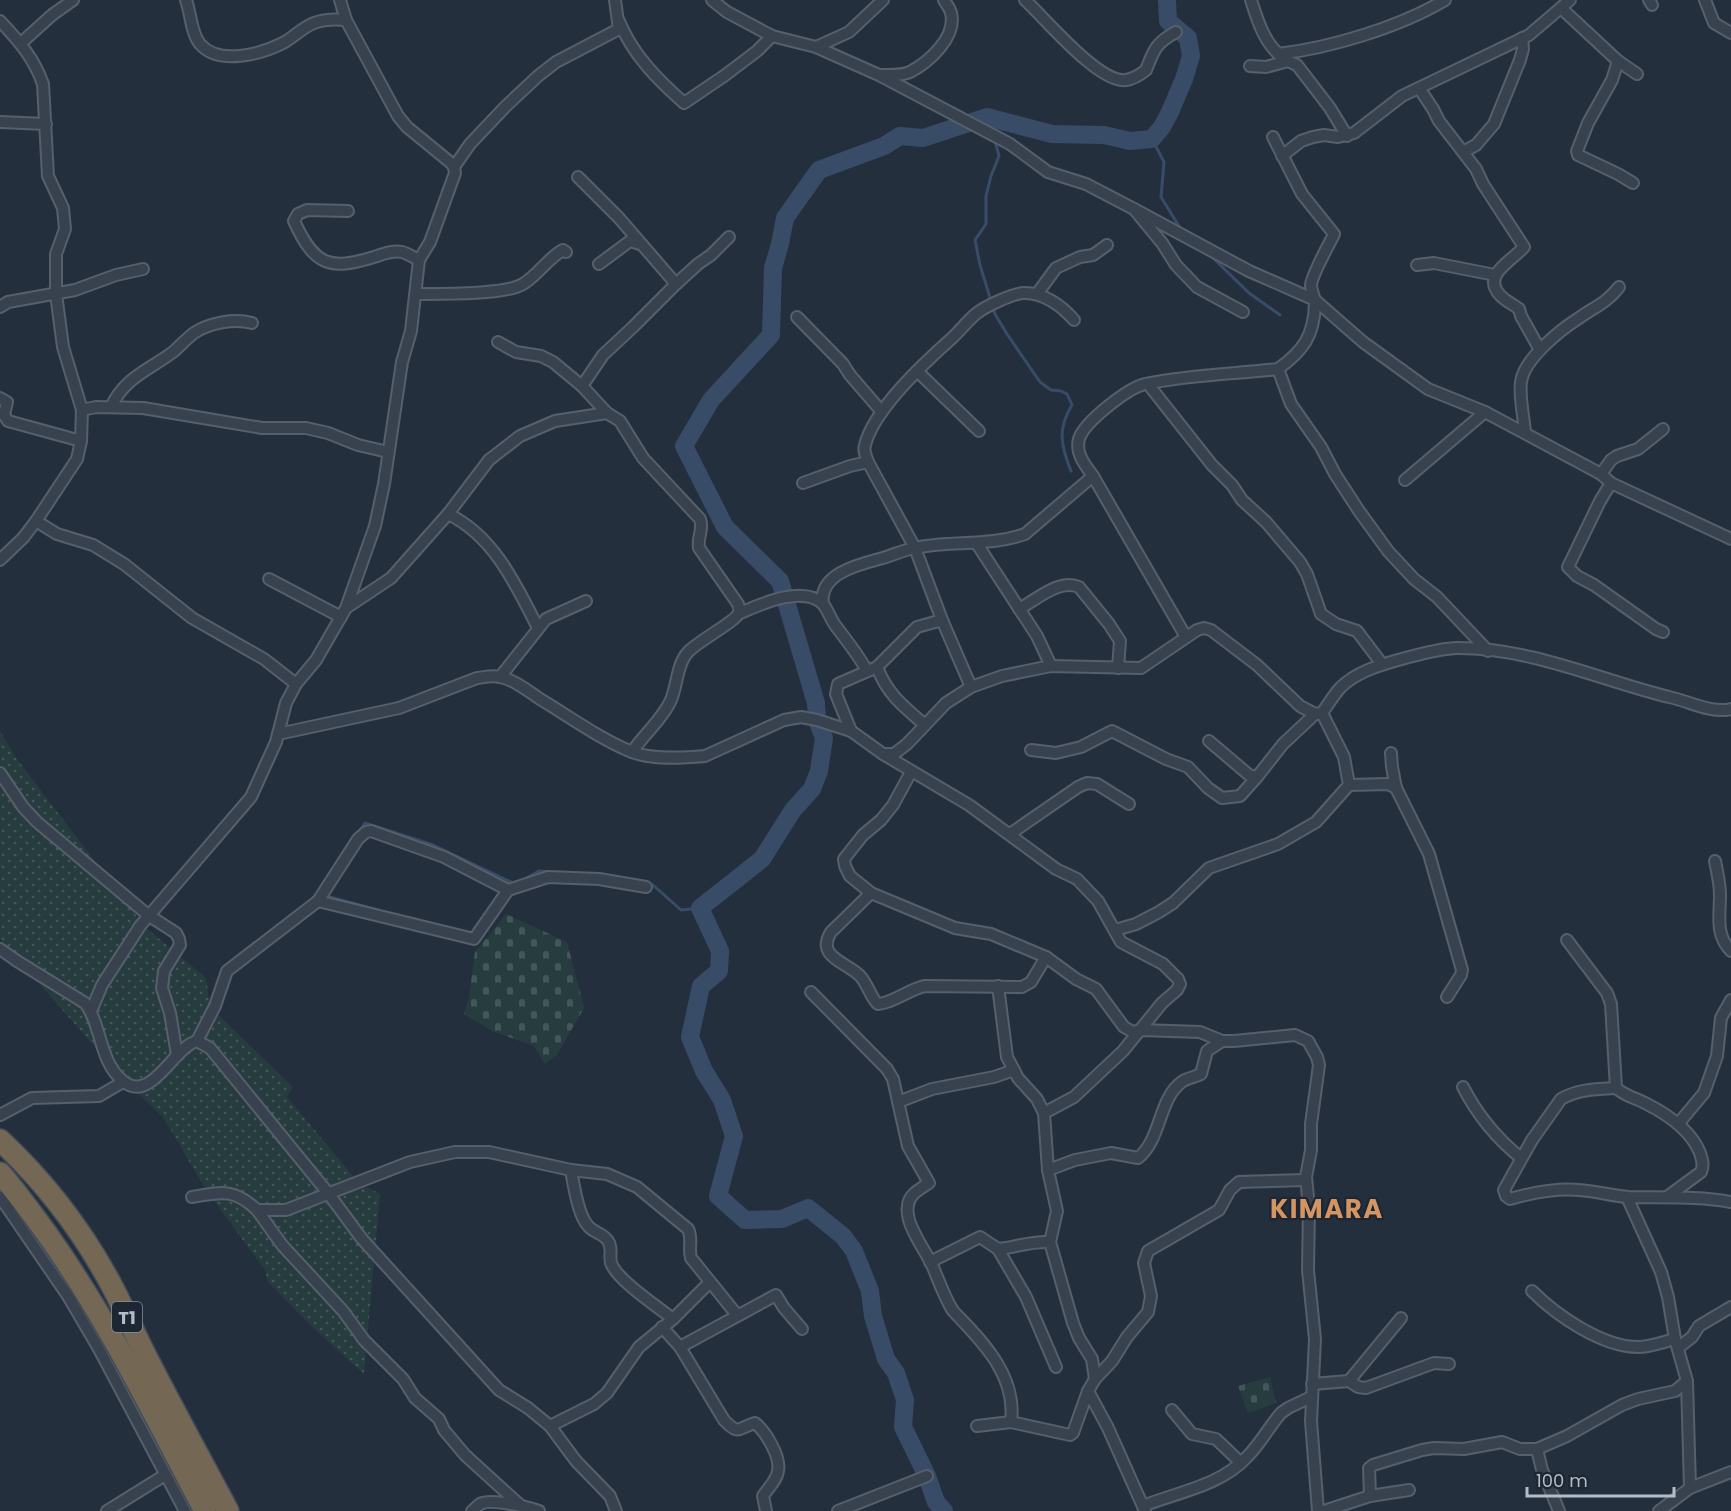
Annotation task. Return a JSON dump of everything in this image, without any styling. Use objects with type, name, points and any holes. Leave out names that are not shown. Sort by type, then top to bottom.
[{"type":"highway","name":"T1","points":[[0,1140],[31,1170],[49,1192],[94,1256],[113,1288],[146,1357],[228,1511]]},
{"type":"highway","name":"T1","points":[[0,1173],[30,1210],[82,1285],[206,1511]]},
{"type":"street","points":[[21,43],[52,15],[73,0]]},
{"type":"street","points":[[186,0],[195,35],[200,44],[215,54],[227,57],[275,47],[317,21],[346,20]]},
{"type":"street","points":[[340,0],[346,20],[398,116],[453,165]]},
{"type":"street","points":[[615,0],[624,34],[646,67],[684,103],[757,51],[772,36]]},
{"type":"street","points":[[712,0],[727,12],[772,36],[816,47],[879,75],[1010,144],[1048,172],[1086,184],[1249,271],[1315,300],[1363,342],[1428,389],[1485,412],[1601,474],[1611,483],[1731,539]]},
{"type":"street","points":[[816,47],[849,32],[883,0]]},
{"type":"street","points":[[879,75],[900,75],[909,72],[939,48],[949,35],[951,22],[951,13],[944,0]]},
{"type":"street","points":[[1025,0],[1095,68],[1113,78],[1125,81],[1146,70],[1160,40],[1176,33]]},
{"type":"street","points":[[1251,0],[1259,25],[1283,57],[1297,65],[1330,108],[1347,136]]},
{"type":"street","points":[[1250,66],[1266,67],[1283,57],[1383,27],[1430,9],[1445,0]]},
{"type":"street","points":[[1705,0],[1714,23],[1731,33]]},
{"type":"street","points":[[1282,156],[1301,141],[1313,137],[1347,136],[1354,133],[1402,96],[1529,35],[1566,4],[1618,61],[1637,74]]},
{"type":"street","points":[[91,1011],[102,985],[148,915],[246,805],[256,789],[278,734],[286,703],[296,684],[316,660],[344,613],[375,526],[384,484],[402,362],[411,331],[419,260],[430,242],[450,190],[453,165],[505,107],[538,76],[556,62],[619,29],[619,20]]},
{"type":"street","points":[[0,21],[21,43],[38,70],[43,84],[48,176],[63,208],[65,229],[56,254],[56,294],[63,347],[82,410],[81,441],[77,459],[36,521],[23,538],[0,560]]},
{"type":"street","points":[[612,33],[624,34]]},
{"type":"street","points":[[1464,152],[1476,145],[1494,124],[1520,60],[1523,49],[1522,38]]},
{"type":"street","points":[[1618,61],[1612,80],[1591,117],[1577,152],[1578,155],[1633,183]]},
{"type":"street","points":[[1419,88],[1439,121],[1476,169],[1483,184],[1524,247],[1498,271],[1495,275],[1494,286],[1500,295],[1519,309],[1540,350]]},
{"type":"street","points":[[0,122],[46,124]]},
{"type":"street","points":[[1186,637],[1080,457],[1079,439],[1107,406],[1142,385],[1278,369],[1295,356],[1308,339],[1314,320],[1315,300],[1311,285],[1334,234],[1302,194],[1273,137]]},
{"type":"street","points":[[578,177],[619,218],[676,284]]},
{"type":"street","points":[[1134,208],[1176,265],[1197,287],[1243,312]]},
{"type":"street","points":[[348,211],[307,210],[298,214],[294,221],[303,241],[316,256],[325,262],[344,265],[388,253],[402,252],[419,260]]},
{"type":"street","points":[[582,386],[603,355],[676,284],[729,237]]},
{"type":"street","points":[[599,264],[630,241],[640,243]]},
{"type":"street","points":[[1037,294],[1056,268],[1080,257],[1094,255],[1107,245]]},
{"type":"street","points":[[416,294],[483,293],[521,286],[557,253],[563,250],[566,252]]},
{"type":"street","points":[[1417,265],[1441,264],[1495,275]]},
{"type":"street","points":[[0,307],[16,300],[75,290],[116,275],[143,269]]},
{"type":"street","points":[[1524,433],[1521,381],[1528,366],[1540,350],[1571,323],[1603,303],[1619,287]]},
{"type":"street","points":[[971,687],[942,620],[915,548],[868,462],[864,450],[865,445],[869,432],[882,412],[917,371],[954,337],[960,327],[987,307],[1022,293],[1037,294],[1064,309],[1074,320]]},
{"type":"street","points":[[796,316],[843,364],[882,412]]},
{"type":"street","points":[[111,407],[116,397],[135,376],[174,352],[199,330],[220,323],[244,321],[252,323]]},
{"type":"street","points":[[498,342],[516,352],[541,356],[553,362],[582,386],[607,413],[620,421],[643,458],[700,519],[703,526],[698,541],[699,548],[738,604],[738,614]]},
{"type":"street","points":[[1278,369],[1291,404],[1321,447],[1359,511],[1388,551],[1414,579],[1437,597],[1488,651]]},
{"type":"street","points":[[917,371],[980,431]]},
{"type":"street","points":[[1148,384],[1212,465],[1300,562],[1307,574],[1321,614],[1336,624],[1357,631],[1382,664]]},
{"type":"street","points":[[0,398],[7,402],[4,415],[8,421],[81,441]]},
{"type":"street","points":[[82,410],[111,407],[154,409],[262,429],[306,428],[388,452]]},
{"type":"street","points":[[1405,480],[1485,412]]},
{"type":"street","points":[[344,613],[391,578],[448,514],[489,460],[520,436],[555,421],[607,413]]},
{"type":"street","points":[[1601,474],[1611,460],[1638,449],[1663,429]]},
{"type":"street","points":[[804,483],[850,466],[868,462]]},
{"type":"street","points":[[926,725],[889,692],[834,624],[823,604],[824,591],[832,579],[839,574],[915,548],[977,544],[1025,534],[1092,476]]},
{"type":"street","points":[[1611,483],[1568,567],[1576,576],[1594,585],[1656,629],[1664,632]]},
{"type":"street","points":[[448,514],[461,520],[488,545],[515,583],[538,628]]},
{"type":"street","points":[[36,521],[57,534],[93,545],[124,564],[192,618],[264,659],[296,684]]},
{"type":"street","points":[[977,544],[1037,636],[1052,666]]},
{"type":"street","points":[[269,579],[344,613]]},
{"type":"street","points":[[1019,609],[1060,586],[1079,587],[1118,636],[1121,649],[1118,668]]},
{"type":"street","points":[[632,752],[664,713],[671,700],[685,655],[704,638],[728,624],[738,614],[784,596],[804,597],[823,604]]},
{"type":"street","points":[[500,677],[538,628],[552,615],[586,601]]},
{"type":"street","points":[[850,731],[836,694],[838,684],[872,669],[917,627],[942,620]]},
{"type":"street","points":[[883,754],[894,754],[902,749],[946,704],[971,687],[1002,676],[1052,666],[1141,668],[1197,630],[1204,628],[1211,630],[1257,665],[1300,706],[1318,713],[1344,757],[1349,785]]},
{"type":"street","points":[[1031,750],[1056,753],[1081,747],[1112,731],[1166,759],[1188,767],[1208,788],[1222,798],[1240,796],[1283,744],[1318,713],[1341,688],[1370,668],[1455,648],[1504,652],[1553,663],[1698,706],[1725,711],[1731,709]]},
{"type":"street","points":[[278,734],[399,708],[477,678],[500,677],[632,752],[658,756],[705,756],[784,720],[801,717],[850,731],[911,772],[969,805],[1056,869],[1077,879],[1098,901],[1121,942],[1163,964],[1178,979],[1180,984],[1177,990],[1162,1003],[1123,1051],[1074,1097],[1044,1113]]},
{"type":"street","points":[[1209,741],[1249,775],[1257,777]]},
{"type":"street","points":[[1391,753],[1396,788],[1430,854],[1459,956],[1461,975],[1447,997]]},
{"type":"street","points":[[911,772],[893,805],[881,820],[863,835],[844,859],[850,876],[871,893],[955,928],[991,934],[1046,957],[1076,979],[1096,988],[1128,1030],[1133,1032],[1141,1030],[1200,1032],[1222,1041],[1295,1035],[1308,1041],[1317,1057],[1319,1065],[1306,1180],[1309,1207],[1308,1270],[1315,1339],[1311,1398],[1318,1511]]},
{"type":"street","points":[[0,773],[23,807],[37,822],[148,915],[176,933],[180,945],[164,971],[162,988],[170,1013],[177,1055]]},
{"type":"street","points":[[1010,834],[1087,783],[1097,784],[1129,804]]},
{"type":"street","points":[[1115,930],[1136,924],[1166,908],[1209,868],[1278,844],[1316,822],[1349,785],[1388,784],[1396,788]]},
{"type":"street","points":[[0,949],[16,962],[85,1003],[91,1011],[101,1046],[113,1069],[123,1082],[133,1086],[149,1083],[159,1076],[177,1055],[188,1045],[197,1041],[215,1006],[227,971],[318,901],[358,839],[366,832],[371,831],[444,857],[508,890]]},
{"type":"street","points":[[1715,861],[1720,897],[1718,913],[1720,932],[1724,944],[1731,951]]},
{"type":"street","points":[[318,901],[474,939],[508,890],[548,877],[599,879],[646,887]]},
{"type":"street","points":[[871,893],[831,932],[826,940],[826,946],[834,957],[862,978],[871,991],[875,1003],[881,1005],[918,987],[925,986],[1027,985],[1046,957]]},
{"type":"street","points":[[1567,940],[1607,993],[1611,1004],[1616,1088]]},
{"type":"street","points":[[998,987],[1007,1057],[1018,1078],[1037,1099],[1044,1113],[1048,1170],[1057,1217],[1050,1242],[1073,1323],[1078,1338],[1092,1359],[1095,1378]]},
{"type":"street","points":[[811,992],[887,1069],[893,1079],[908,1146],[929,1183],[915,1192],[908,1205],[909,1219],[915,1237],[930,1262],[953,1311],[979,1336],[1003,1373],[1013,1406],[1011,1422]]},
{"type":"street","points":[[1678,1124],[1704,1093],[1717,1056],[1721,1018],[1731,1000]]},
{"type":"street","points":[[197,1041],[210,1048],[328,1193],[362,1239],[499,1390],[528,1408],[550,1426],[571,1455],[610,1496],[616,1511]]},
{"type":"street","points":[[1048,1170],[1075,1160],[1111,1153],[1138,1158],[1146,1152],[1164,1110],[1181,1083],[1201,1074],[1207,1051],[1222,1041]]},
{"type":"street","points":[[898,1102],[932,1089],[994,1077],[1014,1070]]},
{"type":"street","points":[[0,1115],[32,1098],[99,1096],[123,1082]]},
{"type":"street","points":[[1463,1087],[1495,1135],[1521,1158]]},
{"type":"street","points":[[1667,1197],[1698,1176],[1703,1167],[1696,1144],[1678,1124],[1654,1107],[1626,1097],[1616,1088],[1589,1089],[1572,1093],[1562,1099],[1532,1140],[1504,1190],[1510,1199],[1545,1192],[1577,1190],[1627,1197],[1667,1197],[1731,1202]]},
{"type":"street","points":[[257,1210],[286,1210],[410,1162],[455,1152],[489,1152],[571,1170],[607,1174],[637,1187],[688,1229],[691,1238],[689,1248],[691,1258],[737,1315]]},
{"type":"street","points":[[571,1170],[575,1194],[585,1222],[606,1238],[610,1244],[611,1264],[633,1288],[672,1319]]},
{"type":"street","points":[[977,1426],[1011,1422],[1070,1436],[1095,1378],[1112,1361],[1127,1337],[1148,1312],[1151,1296],[1144,1263],[1148,1251],[1218,1210],[1234,1185],[1239,1182],[1306,1180]]},
{"type":"street","points":[[192,1197],[229,1193],[245,1199],[257,1210],[282,1245],[343,1311],[364,1340],[403,1379],[415,1398],[439,1419],[444,1430],[465,1455],[520,1505]]},
{"type":"street","points":[[0,1197],[68,1296],[99,1348],[184,1511]]},
{"type":"street","points":[[1627,1197],[1661,1272],[1676,1343],[1687,1381],[1690,1488]]},
{"type":"street","points":[[930,1262],[980,1237],[998,1249],[1026,1297],[1056,1367]]},
{"type":"street","points":[[998,1249],[1031,1241],[1050,1242]]},
{"type":"street","points":[[550,1426],[594,1404],[607,1393],[631,1356],[710,1282]]},
{"type":"street","points":[[1532,1291],[1557,1314],[1588,1332],[1611,1341],[1640,1347],[1676,1343],[1692,1337],[1699,1326],[1731,1307]]},
{"type":"street","points":[[680,1347],[776,1295],[802,1329]]},
{"type":"street","points":[[1349,1381],[1401,1318]]},
{"type":"street","points":[[663,1327],[680,1347],[724,1420],[736,1431],[756,1423],[776,1456],[778,1473],[763,1496],[766,1511]]},
{"type":"street","points":[[1312,1384],[1349,1381],[1358,1387],[1366,1388],[1434,1363],[1449,1364]]},
{"type":"street","points":[[1370,1496],[1369,1468],[1422,1450],[1464,1449],[1502,1442],[1520,1449],[1537,1449],[1622,1405],[1675,1391],[1687,1381]]},
{"type":"street","points":[[1088,1391],[1108,1428],[1144,1508],[1182,1491],[1203,1486],[1241,1462],[1281,1413],[1311,1398]]},
{"type":"street","points":[[1172,1410],[1192,1434],[1216,1439],[1241,1462]]},
{"type":"street","points":[[1537,1449],[1542,1470],[1559,1511]]},
{"type":"street","points":[[1659,1511],[1690,1488],[1708,1479],[1731,1472]]},
{"type":"street","points":[[106,1511],[165,1475]]},
{"type":"street","points":[[838,1510],[927,1476]]},
{"type":"street","points":[[1324,1511],[1370,1496],[1409,1490]]},
{"type":"street","points":[[472,1511],[480,1504],[488,1503],[520,1505],[539,1511]]},
{"type":"green space","points":[[0,731],[16,758],[145,927],[206,978],[210,1007],[293,1087],[287,1097],[358,1182],[380,1194],[364,1374],[310,1325],[268,1282],[265,1270],[206,1190],[163,1117],[123,1079],[0,939]]},
{"type":"green space","points":[[506,914],[567,942],[584,1008],[557,1055],[545,1064],[534,1046],[492,1031],[464,1014],[469,997],[475,952]]},
{"type":"green space","points":[[1270,1377],[1276,1403],[1248,1413],[1238,1386]]},
{"type":"waterway","points":[[944,1511],[936,1502],[927,1476],[903,1427],[905,1400],[896,1373],[886,1359],[873,1316],[870,1291],[854,1251],[843,1236],[808,1208],[782,1219],[745,1220],[718,1196],[734,1136],[722,1100],[704,1071],[690,1037],[701,986],[719,971],[720,951],[700,908],[762,859],[793,810],[812,789],[819,771],[824,738],[817,720],[816,703],[780,581],[725,527],[684,446],[711,400],[771,335],[773,268],[785,218],[819,170],[884,146],[900,136],[923,138],[987,117],[1052,134],[1104,135],[1130,141],[1152,139],[1170,112],[1191,56],[1188,38],[1168,21],[1167,0]]},
{"type":"waterway","points":[[987,117],[993,131]]},
{"type":"waterway","points":[[1152,139],[1164,162],[1161,197],[1182,231]]},
{"type":"waterway","points":[[995,141],[999,156],[986,196],[986,224],[975,240],[980,265],[995,314],[1007,334],[1040,382],[1051,390],[1067,394],[1072,405],[1062,430],[1063,445],[1071,471]]},
{"type":"waterway","points":[[1209,254],[1249,293],[1280,315]]},
{"type":"waterway","points":[[360,831],[365,823],[433,845],[517,883]]},
{"type":"waterway","points":[[523,880],[539,871],[550,872]]},
{"type":"waterway","points":[[649,884],[681,910],[700,908]]},
{"type":"waterway","points":[[330,897],[374,909]]},
{"type":"waterway","points":[[392,914],[418,920]]},
{"type":"district","name":"KIMARA","points":[[1327,1209]]}]
